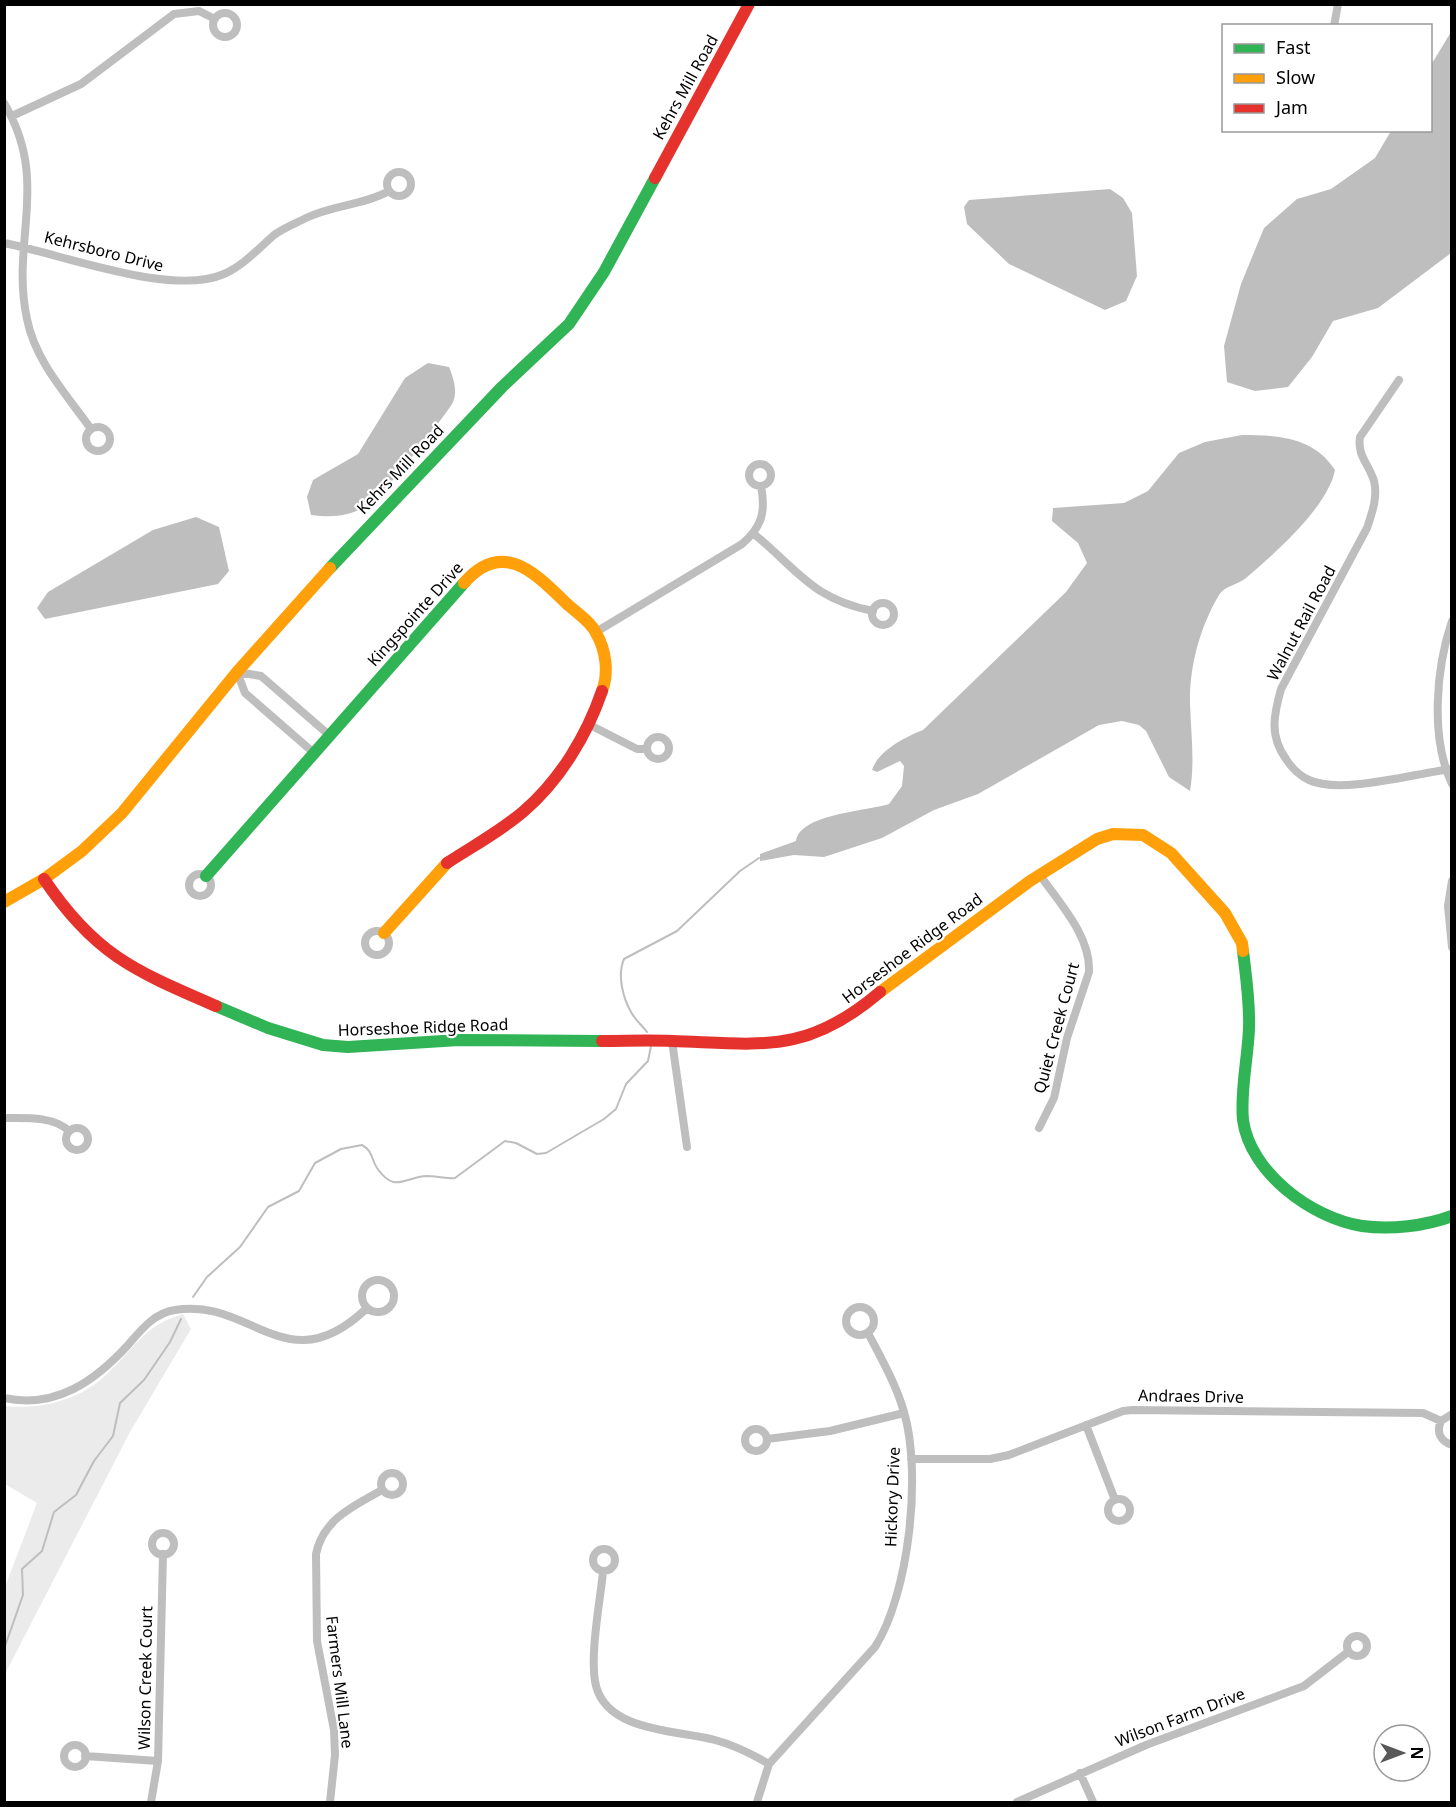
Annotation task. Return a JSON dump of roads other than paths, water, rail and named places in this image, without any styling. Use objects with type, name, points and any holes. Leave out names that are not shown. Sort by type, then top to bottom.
[{"type":"street","name":"Kehrs Mill Road","points":[[4,902],[44,879],[82,851],[122,813],[237,672],[402,489],[502,387],[569,324],[604,272],[749,4]]},
{"type":"street","points":[[1334,24],[1338,4]]},
{"type":"street","points":[[12,117],[88,80],[174,14],[199,10],[215,19]]},
{"type":"street","points":[[4,103],[22,142],[29,177],[24,301],[33,339],[44,363],[91,429]]},
{"type":"street","name":"Kehrsboro Drive","points":[[4,243],[163,281],[211,279],[235,268],[277,233],[307,217],[338,206],[379,197],[389,191]]},
{"type":"street","name":"Walnut Rail Road","points":[[1399,380],[1360,437],[1358,448],[1374,482],[1374,507],[1367,528],[1281,689],[1274,715],[1274,734],[1279,749],[1289,764],[1310,781],[1352,784],[1448,769]]},
{"type":"street","points":[[596,632],[742,544],[754,534],[763,514],[762,486]]},
{"type":"street","points":[[754,534],[820,594],[853,607],[873,611]]},
{"type":"street","name":"Kingspointe Drive","points":[[206,876],[472,572],[489,564],[517,563],[532,570],[596,632],[606,664],[606,681],[576,747],[543,793],[523,812],[440,868],[384,933]]},
{"type":"street","points":[[1452,621],[1442,654],[1439,688],[1441,753],[1452,784]]},
{"type":"street","points":[[237,672],[261,676],[330,735]]},
{"type":"street","points":[[237,672],[245,693],[314,753]]},
{"type":"street","points":[[588,724],[637,749],[647,749]]},
{"type":"street","name":"Horseshoe Ridge Road","points":[[44,879],[66,912],[92,940],[141,974],[268,1028],[323,1045],[348,1047],[459,1040],[672,1041],[749,1046],[786,1042],[812,1035],[858,1011],[886,987],[1040,875],[1097,839],[1113,834],[1143,835],[1171,853],[1226,914],[1242,943],[1250,1027],[1244,1118],[1248,1140],[1265,1170],[1286,1191],[1327,1215],[1361,1226],[1395,1227],[1436,1222],[1452,1216]]},
{"type":"street","name":"Quiet Creek Court","points":[[1040,875],[1080,934],[1087,947],[1089,961],[1089,972],[1066,1038],[1054,1098],[1040,1128]]},
{"type":"street","points":[[1452,881],[1448,906],[1452,947]]},
{"type":"street","points":[[672,1041],[687,1147]]},
{"type":"street","points":[[4,1118],[48,1120],[62,1124],[69,1131]]},
{"type":"street","points":[[4,1398],[30,1401],[75,1390],[97,1376],[142,1329],[165,1312],[186,1308],[213,1312],[273,1336],[302,1339],[334,1333],[350,1325],[367,1308]]},
{"type":"street","name":"Hickory Drive","points":[[757,1803],[769,1764],[874,1647],[883,1634],[904,1567],[909,1528],[911,1459],[904,1413],[893,1382],[868,1333]]},
{"type":"street","name":"Andraes Drive","points":[[911,1459],[990,1459],[1009,1455],[1132,1410],[1423,1413],[1441,1421]]},
{"type":"street","points":[[767,1439],[830,1431],[904,1413]]},
{"type":"street","points":[[1452,1414],[1441,1421],[1440,1435],[1452,1445]]},
{"type":"street","points":[[1086,1425],[1115,1500]]},
{"type":"street","name":"Farmers Mill Lane","points":[[330,1803],[335,1755],[334,1730],[317,1641],[316,1554],[320,1541],[333,1520],[382,1490]]},
{"type":"street","name":"Wilson Creek Court","points":[[152,1803],[158,1761],[163,1554]]},
{"type":"street","points":[[603,1572],[594,1673],[600,1697],[607,1707],[633,1722],[717,1740],[769,1764]]},
{"type":"street","name":"Wilson Farm Drive","points":[[1017,1803],[1146,1745],[1304,1686],[1348,1652]]},
{"type":"street","points":[[85,1756],[158,1761]]},
{"type":"street","points":[[1080,1773],[1093,1803]]},
{"type":"waterway","points":[[647,1032],[633,1015],[626,1000],[621,979],[624,959],[677,931],[740,871],[759,858]]},
{"type":"waterway","points":[[193,1297],[207,1277],[240,1247],[268,1207],[299,1191],[315,1163],[341,1149],[362,1145],[368,1150],[383,1176],[400,1182],[427,1176],[455,1178],[505,1141],[516,1143],[537,1154],[546,1153],[604,1119],[616,1109],[626,1084],[648,1061],[651,1046]]},
{"type":"waterway","points":[[4,1649],[23,1595],[22,1569],[42,1551],[54,1512],[76,1495],[94,1461],[113,1436],[120,1403],[144,1380],[170,1342],[181,1319]]}]
